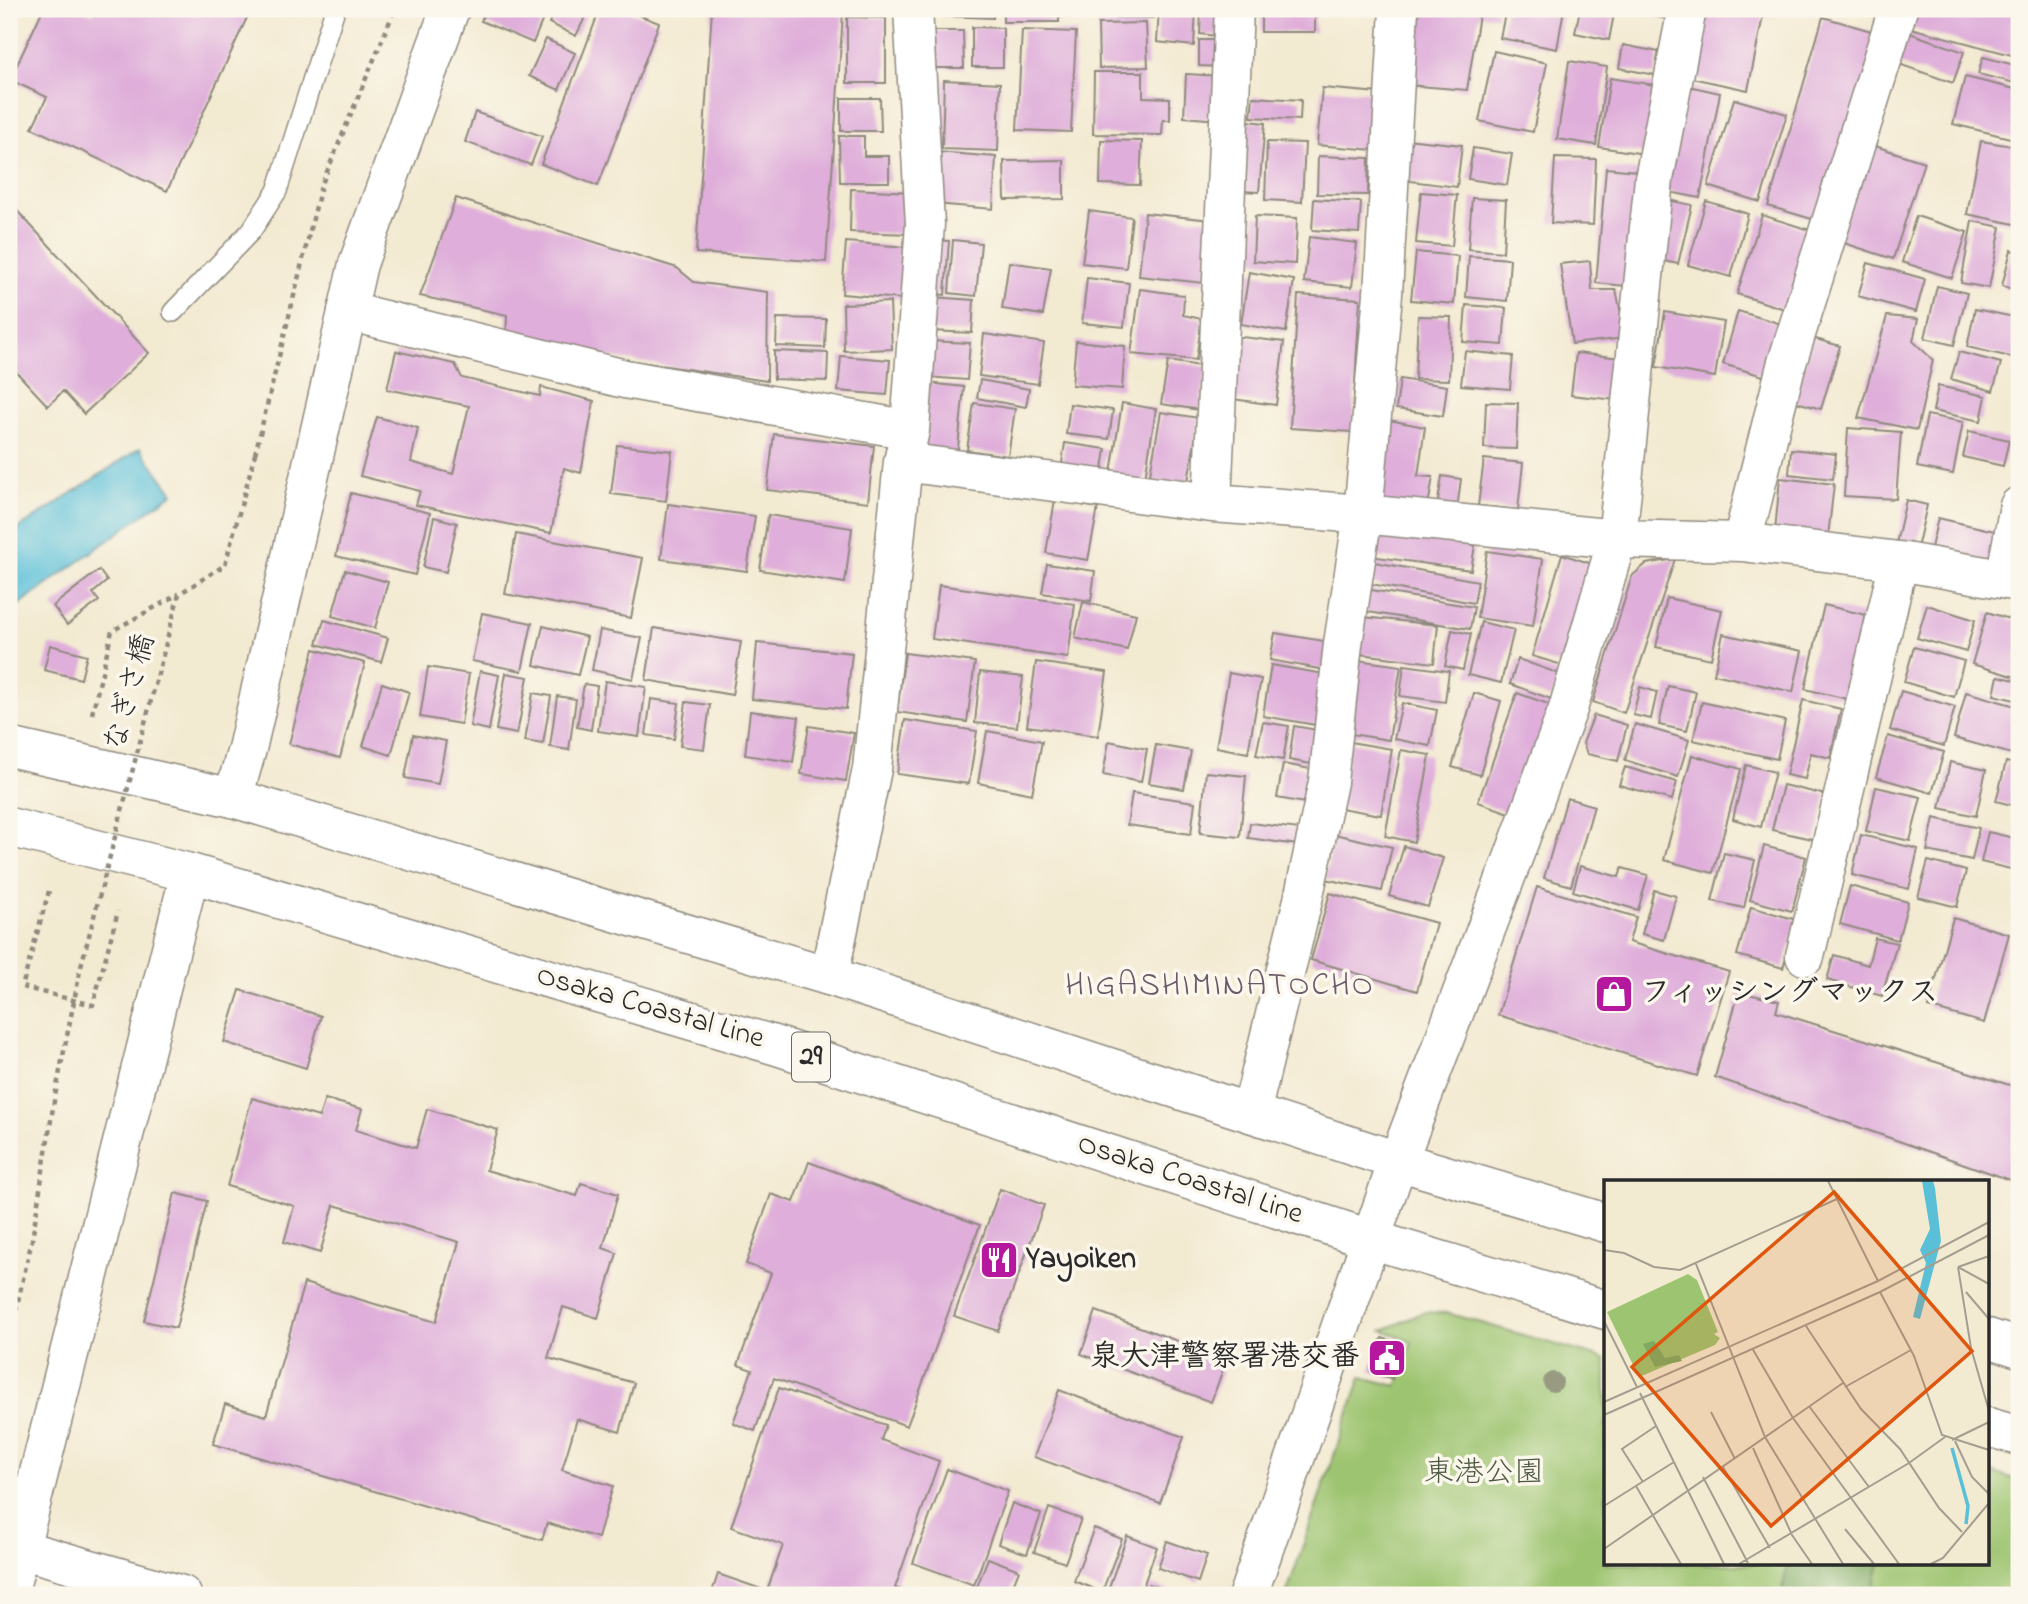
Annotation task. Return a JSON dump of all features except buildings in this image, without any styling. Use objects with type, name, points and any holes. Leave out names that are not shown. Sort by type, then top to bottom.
[{"type":"street","points":[[233,798],[358,264],[450,9]]},
{"type":"street","points":[[829,976],[872,769],[906,446],[925,224],[913,9]]},
{"type":"street","points":[[1212,503],[1234,9]]},
{"type":"street","points":[[1251,1113],[1303,900],[1328,782],[1343,644],[1363,514],[1382,295],[1399,9]]},
{"type":"street","points":[[1248,1595],[1370,1238],[1568,709],[1617,539],[1654,179],[1687,9]]},
{"type":"street","points":[[1742,542],[1786,366],[1898,9]]},
{"type":"street","points":[[347,311],[906,446],[1212,503],[1363,514],[1617,539],[1742,542],[1899,561],[2012,580],[2019,506]]},
{"type":"street","points":[[1805,956],[1899,561]]},
{"type":"street","points":[[9,747],[233,798],[829,976],[1398,1161],[1604,1222]]},
{"type":"street","name":"Osaka Coastal Line","points":[[9,827],[190,873],[774,1045],[1370,1238],[1604,1309]]},
{"type":"street","points":[[9,1592],[190,873]]},
{"type":"street","points":[[1990,1339],[2019,1348]]},
{"type":"street","points":[[1990,1428],[2019,1436]]},
{"type":"street","points":[[20,1549],[182,1595]]},
{"type":"lane","points":[[173,312],[251,231],[277,191],[335,9]]},
{"type":"path","points":[[92,714],[112,631],[225,565],[321,186],[395,9]]},
{"type":"path","name":"なぎさ橋","points":[[9,1340],[32,1240],[54,1101],[81,966],[179,594]]},
{"type":"path","points":[[49,891],[22,987],[93,1005],[118,911]]},
{"type":"green space","name":"東港公園","points":[[1425,1312],[1447,1313],[1604,1358],[1604,1566],[1990,1566],[1990,1472],[2015,1479],[2019,1485],[2017,1595],[1286,1595],[1361,1377],[1397,1386],[1412,1342],[1383,1330]]},
{"type":"green space","points":[[1787,1566],[1879,1566],[1871,1595],[1782,1595]]},
{"type":"water","points":[[140,448],[173,493],[9,612],[9,535]]},
{"type":"place","name":"フィッシングマックス","points":[[1614,994]]},
{"type":"place","name":"Yayoiken","points":[[999,1260]]},
{"type":"place","name":"泉大津警察署港交番","points":[[1387,1358]]},
{"type":"district","name":"HIGASHIMINATOCHO","points":[[1220,986]]}]
